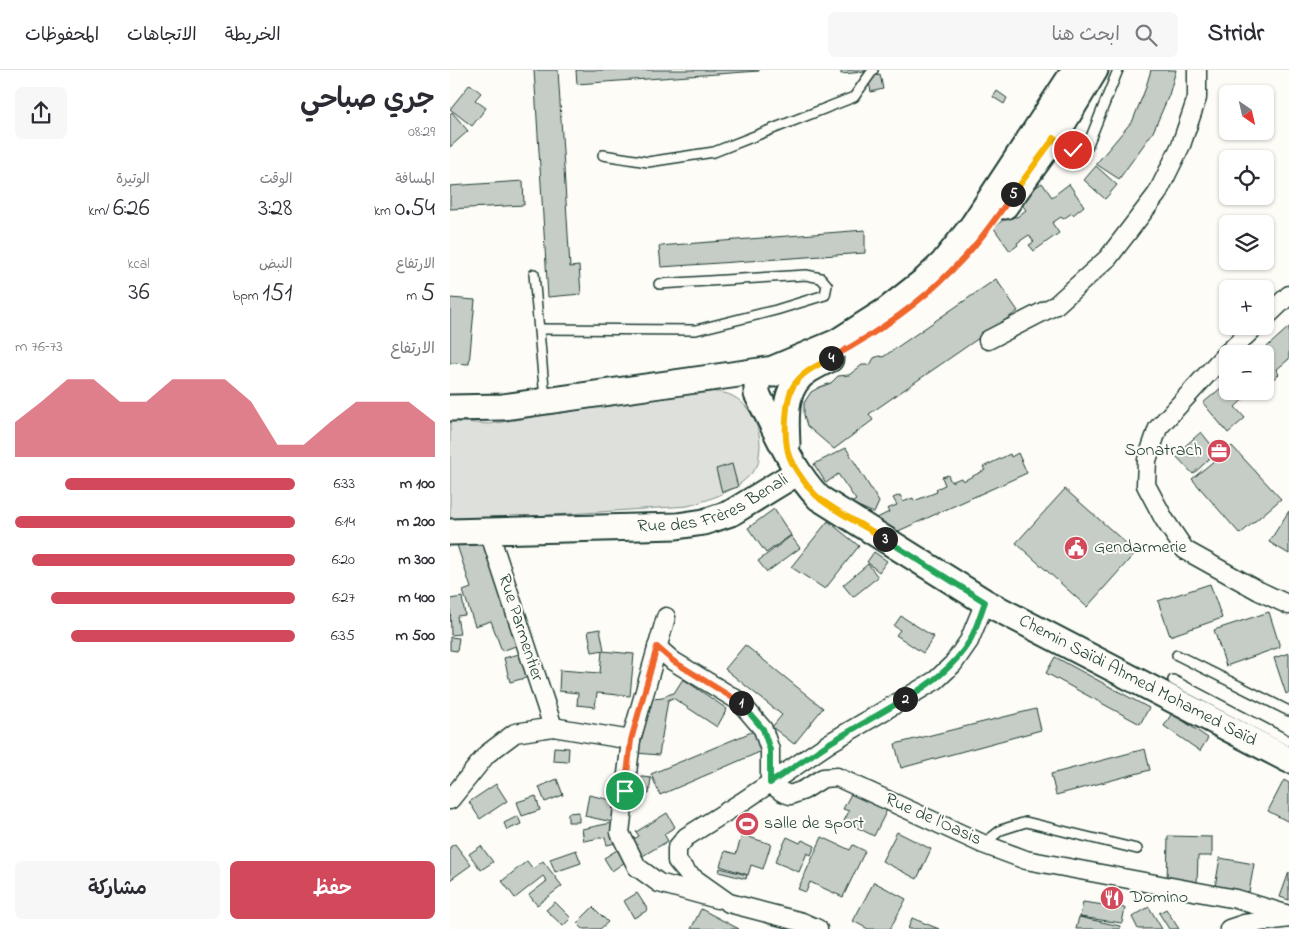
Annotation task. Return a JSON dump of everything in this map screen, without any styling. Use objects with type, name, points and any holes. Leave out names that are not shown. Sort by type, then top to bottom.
[{"type":"main road","points":[[450,408],[503,407],[767,370],[826,347],[850,335],[888,310],[925,280],[948,257],[973,225],[1075,70]]},
{"type":"main road","points":[[793,463],[786,414],[788,395],[793,385],[808,370],[851,347],[894,320],[952,271],[986,232],[1054,138],[1095,70]]},
{"type":"main road","points":[[767,370],[778,378],[788,395]]},
{"type":"main road","points":[[767,370],[759,377],[757,394],[793,463]]},
{"type":"main road","name":"Rue des Frères Benali","points":[[450,532],[488,529],[677,526],[704,522],[731,513],[793,463],[808,487],[819,498],[985,602]]},
{"type":"main road","name":"Chemin Saïdi Ahmed Mohamed Saïd","points":[[985,602],[1289,760]]},
{"type":"street","points":[[988,340],[1056,305],[1108,258],[1157,194],[1180,145],[1197,98],[1197,70]]},
{"type":"street","points":[[1274,309],[1289,295]]},
{"type":"street","points":[[1246,335],[1221,359],[1158,428],[1147,460],[1146,485],[1164,519],[1185,550],[1259,591],[1289,605]]},
{"type":"street","name":"Rue Parmentier","points":[[488,529],[552,727]]},
{"type":"street","points":[[729,903],[688,874],[677,861],[677,848],[686,836],[831,742],[936,680],[952,664],[969,641],[985,602]]},
{"type":"street","points":[[666,616],[631,740],[620,833],[637,868],[659,883],[802,922],[818,929]]},
{"type":"street","points":[[657,647],[673,661],[739,701],[763,729],[770,750],[770,783]]},
{"type":"street","points":[[450,800],[487,754],[515,733],[552,727],[631,740]]},
{"type":"street","name":"Rue de l'Oasis","points":[[770,783],[782,792],[790,795],[804,790],[823,778],[837,777],[983,844],[1026,860],[1236,899],[1289,917]]},
{"type":"street","points":[[1229,929],[1244,924],[1289,917]]},
{"type":"lane","points":[[604,155],[648,162],[714,152],[854,97],[873,70]]},
{"type":"lane","points":[[1054,138],[1073,150],[1080,152],[1087,147],[1118,70]]},
{"type":"lane","points":[[534,274],[545,401]]},
{"type":"lane","points":[[539,329],[696,330],[776,310],[825,295],[827,285],[821,278],[806,275],[658,284]]},
{"type":"lane","points":[[1177,655],[1289,711]]},
{"type":"lane","points":[[1173,680],[1289,741]]},
{"type":"lane","points":[[983,844],[1001,830],[1026,822],[1137,849]]},
{"type":"shaded area","points":[[701,391],[721,392],[733,396],[748,409],[757,426],[760,446],[758,465],[743,481],[726,492],[688,506],[450,522],[450,421],[489,424]]},
{"type":"building","points":[[534,70],[558,70],[570,267],[579,266],[581,294],[548,297]]},
{"type":"building","points":[[576,70],[759,70],[759,71],[577,84]]},
{"type":"building","points":[[841,70],[864,70],[865,72],[841,74]]},
{"type":"building","points":[[1151,70],[1176,70],[1169,95],[1153,132],[1119,179],[1096,164],[1133,120]]},
{"type":"building","points":[[880,74],[883,89],[871,92],[868,77]]},
{"type":"building","points":[[470,84],[481,93],[475,100],[486,108],[472,126],[450,109]]},
{"type":"building","points":[[997,91],[1007,98],[1004,104],[993,97]]},
{"type":"building","points":[[452,112],[468,131],[450,147],[450,114]]},
{"type":"building","points":[[1096,166],[1117,185],[1105,199],[1084,180]]},
{"type":"building","points":[[523,181],[524,205],[450,209],[450,186]]},
{"type":"building","points":[[1042,183],[1052,197],[1069,184],[1084,206],[1073,215],[1072,213],[1063,219],[1061,217],[1052,223],[1059,233],[1034,251],[1029,245],[1034,242],[1029,235],[1017,243],[1018,245],[1010,251],[993,227],[1009,216],[1017,217],[1026,210],[1018,199]]},
{"type":"building","points":[[865,230],[865,253],[661,267],[659,246]]},
{"type":"building","points":[[996,279],[1018,311],[869,414],[873,420],[834,449],[807,426],[804,415],[804,403],[811,392],[831,383],[838,376],[849,375],[862,365],[870,365],[874,358],[883,357]]},
{"type":"building","points":[[450,298],[475,300],[469,364],[450,363]]},
{"type":"building","points":[[1289,327],[1289,359],[1276,370],[1279,374],[1274,378],[1274,345],[1269,345]]},
{"type":"building","points":[[1219,390],[1219,400],[1242,400],[1235,407],[1245,418],[1228,433],[1203,403]]},
{"type":"building","points":[[1201,432],[1217,452],[1193,474],[1175,455]]},
{"type":"building","points":[[1232,446],[1281,499],[1240,534],[1192,479]]},
{"type":"building","points":[[846,448],[879,502],[874,513],[851,503],[856,500],[838,474],[826,483],[814,464]]},
{"type":"building","points":[[1018,453],[1027,473],[885,537],[877,518],[889,512],[887,509],[897,505],[893,498],[900,495],[903,502],[913,498],[914,501],[937,492],[936,489],[945,485],[942,477],[948,475],[951,482],[961,478],[963,481],[985,470],[983,467],[1010,454],[1011,457]]},
{"type":"building","points":[[732,464],[738,487],[722,492],[716,469]]},
{"type":"building","name":"Gendarmerie","points":[[1065,489],[1136,552],[1087,607],[1016,543]]},
{"type":"building","points":[[774,509],[791,535],[766,553],[748,528]]},
{"type":"building","points":[[1289,511],[1289,554],[1269,542]]},
{"type":"building","points":[[828,521],[859,546],[825,589],[791,567]]},
{"type":"building","points":[[485,535],[521,644],[502,651],[491,621],[475,626],[463,591],[471,588],[457,545]]},
{"type":"building","points":[[791,536],[800,548],[767,572],[758,561]]},
{"type":"building","points":[[874,552],[887,561],[879,572],[867,562]]},
{"type":"building","points":[[868,564],[878,577],[853,597],[843,585]]},
{"type":"building","points":[[1210,584],[1222,618],[1170,636],[1158,601]]},
{"type":"building","points":[[462,597],[465,615],[457,616],[460,634],[451,635],[450,599]]},
{"type":"building","points":[[1269,612],[1280,647],[1226,666],[1214,630]]},
{"type":"building","points":[[901,616],[934,637],[923,653],[896,635],[900,630],[894,626]]},
{"type":"building","points":[[600,629],[604,650],[592,652],[588,631]]},
{"type":"building","points":[[450,637],[459,638],[457,651],[450,650]]},
{"type":"building","points":[[745,645],[823,708],[794,744],[772,727],[782,715],[725,669]]},
{"type":"building","points":[[602,651],[634,654],[630,696],[597,693],[595,707],[577,705],[578,693],[559,691],[560,670],[600,673]]},
{"type":"building","points":[[527,652],[533,676],[510,682],[504,658]]},
{"type":"building","points":[[1289,653],[1289,692],[1286,694],[1274,658]]},
{"type":"building","points":[[1055,657],[1149,708],[1140,724],[1046,673]]},
{"type":"building","points":[[683,679],[727,709],[717,727],[673,698],[668,700],[659,755],[636,753],[651,699],[663,698],[674,693]]},
{"type":"building","points":[[1036,709],[1041,730],[901,768],[895,744]]},
{"type":"building","points":[[1172,713],[1208,738],[1200,751],[1164,726]]},
{"type":"building","points":[[754,731],[762,751],[660,795],[651,774]]},
{"type":"building","points":[[554,747],[569,748],[568,762],[553,761]]},
{"type":"building","points":[[1145,749],[1150,770],[1056,795],[1051,774]]},
{"type":"building","points":[[634,776],[651,778],[649,794],[632,792]]},
{"type":"building","points":[[557,779],[563,795],[545,802],[539,787]]},
{"type":"building","points":[[1284,780],[1289,783],[1289,818],[1287,821],[1268,811]]},
{"type":"building","points":[[496,784],[507,801],[480,819],[469,802]]},
{"type":"building","points":[[852,792],[892,800],[874,836],[844,821],[849,811],[843,809]]},
{"type":"building","points":[[589,795],[620,802],[616,823],[585,816]]},
{"type":"building","points":[[536,796],[540,810],[522,816],[517,802]]},
{"type":"building","points":[[579,812],[579,822],[568,822],[568,813]]},
{"type":"building","points":[[667,813],[675,827],[664,834],[668,841],[639,858],[629,842],[639,836],[636,832]]},
{"type":"building","points":[[518,816],[521,824],[507,830],[504,823]]},
{"type":"building","points":[[616,822],[620,842],[607,845],[605,837],[584,841],[582,829]]},
{"type":"building","points":[[897,832],[931,849],[917,879],[882,861]]},
{"type":"building","points":[[742,835],[771,844],[763,869],[751,865],[748,875],[720,866],[725,851],[736,854]]},
{"type":"building","points":[[1168,836],[1212,837],[1212,856],[1198,856],[1197,884],[1167,884]]},
{"type":"building","points":[[787,837],[800,843],[802,840],[815,846],[811,855],[807,853],[799,872],[775,862]]},
{"type":"building","points":[[822,837],[850,850],[853,845],[865,851],[843,897],[810,882],[806,892],[798,889]]},
{"type":"building","points":[[455,844],[471,865],[450,880],[450,847]]},
{"type":"building","points":[[481,846],[493,862],[481,870],[469,854]]},
{"type":"building","points":[[576,850],[581,863],[555,872],[550,859]]},
{"type":"building","points":[[617,850],[625,862],[612,871],[604,858]]},
{"type":"building","points":[[1220,858],[1254,864],[1249,892],[1215,887]]},
{"type":"building","points":[[527,861],[533,869],[543,861],[562,886],[537,905],[529,895],[547,881],[543,876],[515,898],[502,881]]},
{"type":"building","points":[[720,868],[747,875],[746,879],[719,872]]},
{"type":"building","points":[[1289,872],[1289,900],[1280,897]]},
{"type":"building","points":[[874,882],[906,899],[890,929],[868,929],[853,921]]},
{"type":"building","points":[[637,893],[648,910],[634,918],[624,901]]},
{"type":"building","points":[[555,902],[571,918],[563,926],[546,910]]},
{"type":"building","points":[[1083,902],[1125,908],[1122,923],[1080,917]]},
{"type":"building","points":[[593,907],[608,922],[600,929],[583,929],[577,923]]},
{"type":"building","points":[[1149,907],[1162,929],[1138,929],[1132,917]]},
{"type":"building","points":[[701,909],[739,929],[691,929]]},
{"type":"building","points":[[1166,909],[1179,929],[1169,929],[1159,913]]},
{"type":"building","points":[[1079,917],[1120,926],[1120,929],[1076,929]]},
{"type":"building","points":[[912,918],[939,929],[908,929]]},
{"type":"place","name":"Sonatrach","points":[[1219,451]]},
{"type":"place","name":"Gendarmerie","points":[[1076,548]]},
{"type":"place","name":"salle de sport","points":[[747,824]]},
{"type":"place","name":"Domino","points":[[1112,898]]},
{"type":"route","points":[[625,791],[631,740],[657,647],[673,661],[739,701],[763,729],[770,750],[770,783],[831,742],[936,680],[952,664],[969,641],[985,602],[819,498],[808,487],[788,453],[786,414],[788,395],[793,385],[808,370],[851,347],[894,320],[952,271],[986,232],[1054,138],[1073,150]]}]
